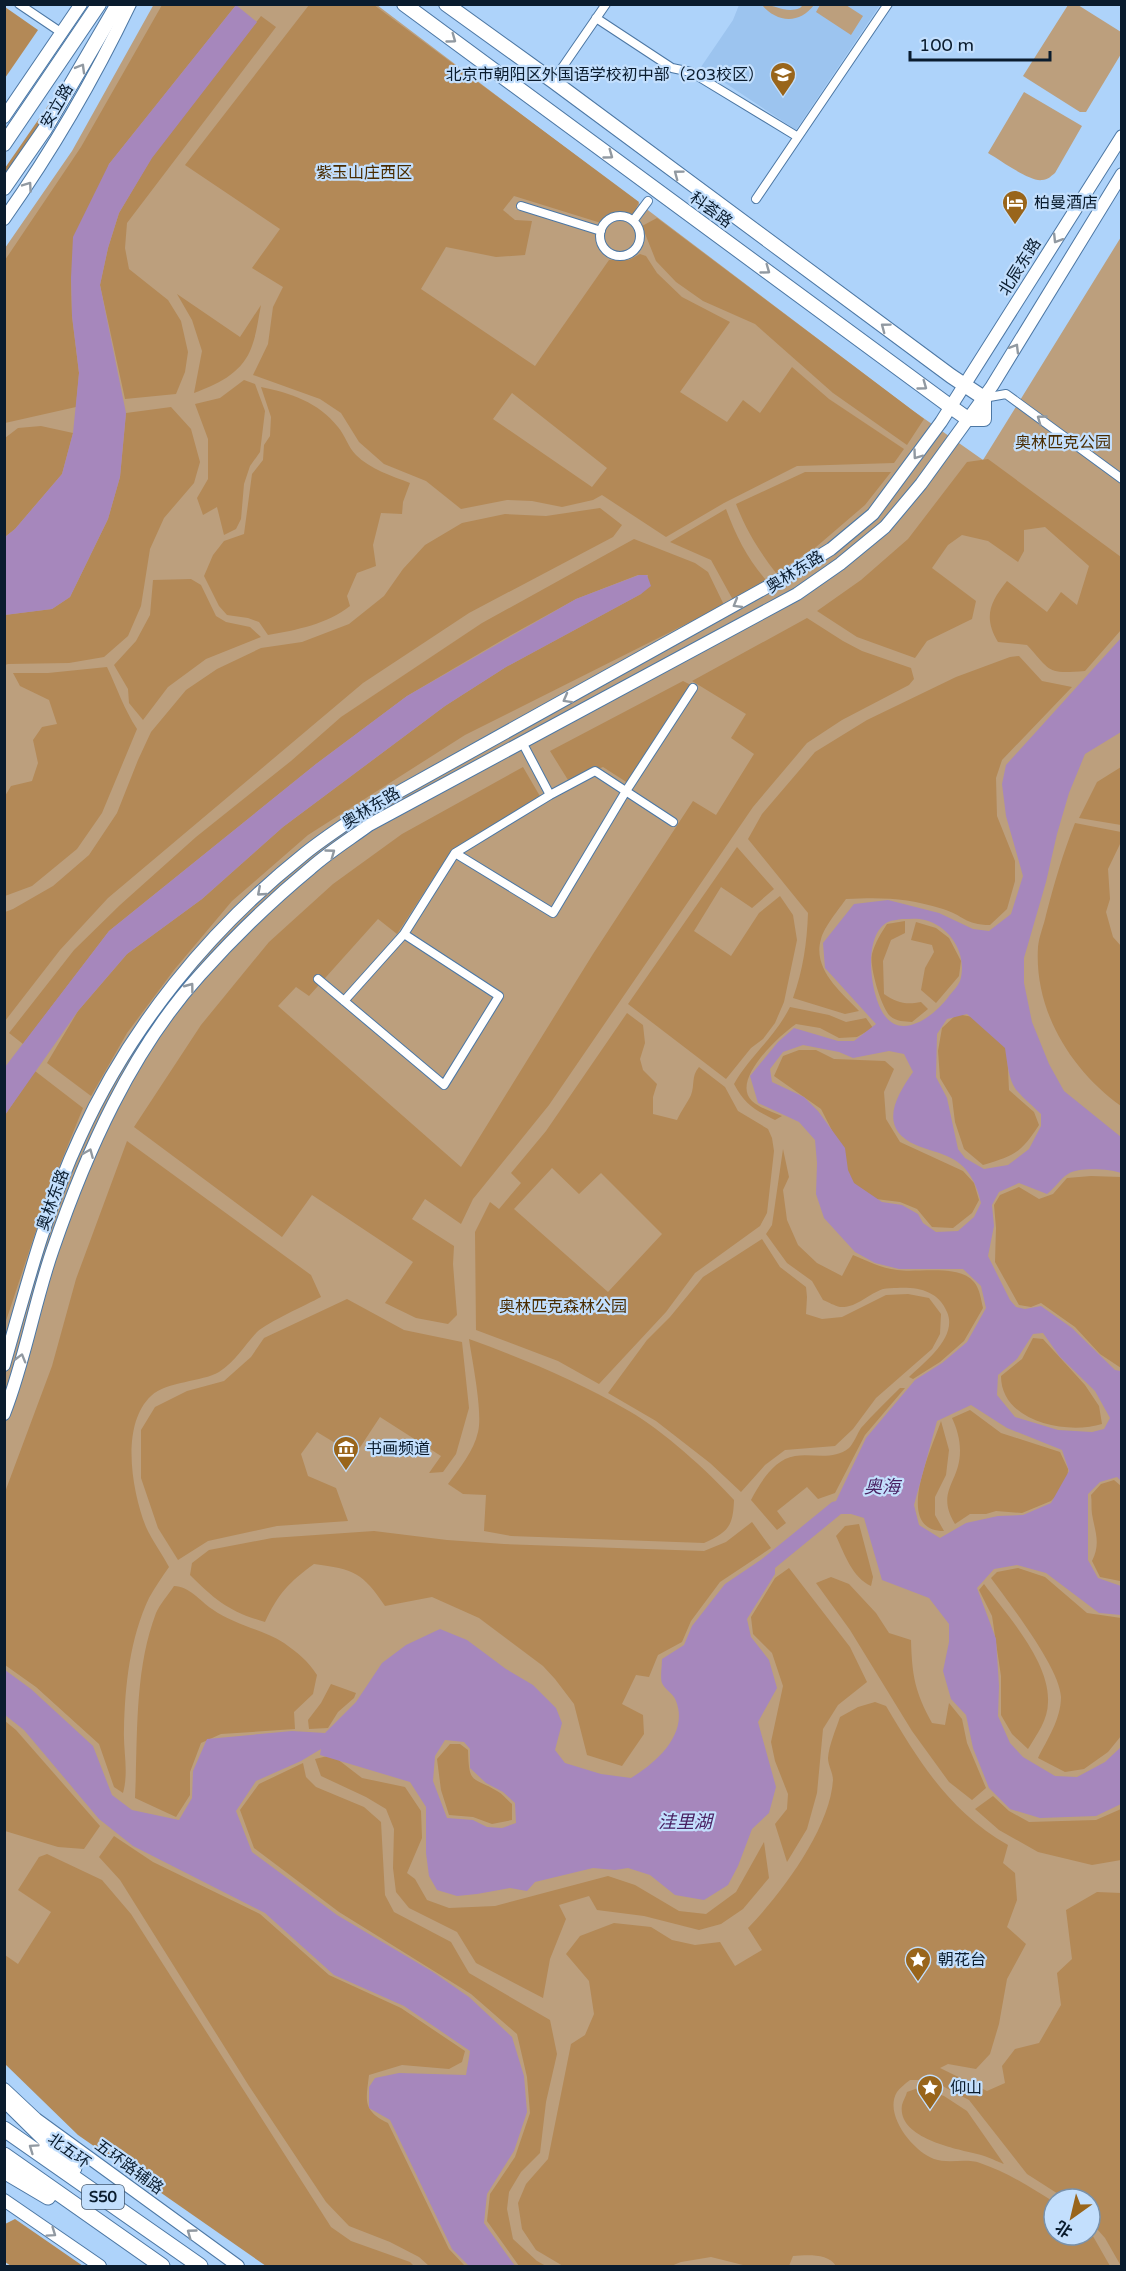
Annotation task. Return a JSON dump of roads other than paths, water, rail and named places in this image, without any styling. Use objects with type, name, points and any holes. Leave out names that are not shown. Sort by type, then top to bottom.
[{"type":"highway","points":[[4,2099],[101,2196]]},
{"type":"highway","name":"北五环","points":[[4,2129],[200,2266]]},
{"type":"highway","name":"S50","points":[[4,2156],[162,2266]]},
{"type":"highway","points":[[4,2171],[141,2252]]},
{"type":"main road","points":[[4,117],[81,4]]},
{"type":"main road","name":"安立路","points":[[4,144],[99,4]]},
{"type":"main road","name":"安立路","points":[[4,188],[45,129],[118,4]]},
{"type":"main road","name":"安立路","points":[[4,219],[37,173],[103,60],[130,4]]},
{"type":"main road","name":"科荟路","points":[[404,4],[968,419]]},
{"type":"main road","name":"科荟路","points":[[446,4],[984,398]]},
{"type":"main road","name":"北辰东路","points":[[951,407],[1122,136]]},
{"type":"main road","points":[[968,419],[984,419],[984,398],[1122,174]]},
{"type":"main road","name":"奥林东路","points":[[4,1365],[38,1247],[61,1183],[80,1137],[110,1078],[146,1021],[187,966],[251,901],[303,855],[362,813],[716,616],[831,549],[873,514],[951,407]]},
{"type":"main road","name":"奥林东路","points":[[4,1414],[52,1252],[93,1143],[140,1057],[198,976],[261,911],[312,867],[369,825],[797,594],[840,564],[885,527],[921,484],[968,419]]},
{"type":"main road","name":"五环路辅路","points":[[4,2089],[36,2119],[238,2266]]},
{"type":"main road","points":[[4,2200],[100,2266]]},
{"type":"street","points":[[19,4],[62,33]]},
{"type":"street","points":[[553,81],[606,4]]},
{"type":"street","points":[[756,199],[888,4]]},
{"type":"street","points":[[596,18],[672,68],[691,72],[798,137]]},
{"type":"street","points":[[633,221],[648,201]]},
{"type":"street","points":[[521,206],[602,231]]},
{"type":"street","points":[[617,216],[624,217],[633,221],[639,228],[640,242],[637,248],[627,255],[620,256],[608,252],[601,241],[602,231],[606,222],[617,216]]},
{"type":"street","points":[[984,398],[1006,394],[1122,479]]},
{"type":"street","points":[[455,853],[553,913],[626,791],[693,688]]},
{"type":"street","points":[[522,742],[550,795]]},
{"type":"street","points":[[344,1001],[404,934],[455,853],[550,795],[595,771],[673,822]]},
{"type":"street","points":[[318,979],[444,1085],[499,996],[404,934]]},
{"type":"water","points":[[236,5],[257,22],[152,158],[119,213],[108,248],[100,285],[126,413],[120,477],[108,519],[70,597],[52,609],[5,615],[5,537],[15,529],[62,474],[73,433],[79,373],[72,316],[73,237],[109,164]]},
{"type":"water","points":[[639,575],[647,575],[651,586],[641,594],[506,667],[445,706],[283,827],[202,899],[127,954],[78,1011],[5,1115],[5,1067],[109,931],[316,764],[407,696],[576,599]]},
{"type":"water","points":[[1121,638],[1121,732],[1085,754],[1069,793],[1024,958],[1024,983],[1032,1022],[1049,1064],[1064,1091],[1121,1137],[1121,1173],[1109,1170],[1079,1170],[1065,1176],[1047,1194],[1019,1183],[999,1192],[992,1205],[994,1226],[988,1256],[1010,1300],[1016,1307],[1025,1309],[1041,1306],[1072,1328],[1115,1370],[1121,1371],[1121,1481],[1117,1477],[1100,1482],[1088,1494],[1088,1560],[1098,1578],[1121,1586],[1121,1615],[1099,1613],[1046,1573],[1017,1565],[994,1569],[977,1588],[996,1639],[998,1716],[1010,1743],[1023,1757],[1055,1776],[1077,1777],[1105,1762],[1121,1747],[1121,1804],[1096,1816],[1040,1818],[1010,1809],[989,1788],[973,1748],[966,1715],[951,1699],[943,1671],[949,1642],[949,1624],[929,1598],[882,1580],[864,1518],[851,1514],[841,1514],[775,1568],[775,1574],[747,1619],[751,1637],[769,1660],[777,1688],[758,1722],[776,1787],[769,1813],[752,1829],[728,1885],[704,1900],[675,1895],[650,1875],[628,1868],[615,1870],[593,1868],[535,1882],[527,1891],[510,1888],[457,1896],[437,1890],[429,1876],[426,1853],[426,1807],[410,1782],[320,1755],[321,1749],[301,1761],[256,1781],[236,1811],[252,1852],[337,1915],[433,1972],[469,1997],[512,2037],[524,2076],[527,2112],[514,2151],[487,2194],[484,2223],[515,2266],[469,2266],[452,2249],[390,2120],[369,2108],[369,2087],[375,2078],[399,2073],[466,2075],[470,2051],[404,2006],[334,1975],[265,1913],[133,1846],[99,1819],[24,1730],[5,1715],[5,1670],[31,1689],[93,1746],[112,1795],[132,1810],[179,1820],[192,1798],[193,1771],[207,1739],[292,1731],[325,1733],[356,1702],[382,1663],[406,1645],[440,1629],[467,1640],[506,1669],[533,1685],[556,1708],[562,1723],[555,1750],[565,1763],[601,1774],[631,1778],[660,1756],[674,1736],[679,1713],[676,1701],[662,1683],[662,1659],[684,1645],[692,1626],[725,1584],[762,1559],[836,1501],[866,1438],[915,1380],[942,1363],[967,1342],[986,1308],[981,1286],[963,1269],[899,1269],[875,1263],[855,1252],[824,1218],[816,1194],[815,1140],[799,1122],[758,1103],[750,1076],[778,1042],[794,1028],[838,1041],[854,1041],[876,1024],[825,968],[823,943],[854,904],[888,900],[939,913],[973,929],[989,931],[1011,914],[1023,876],[1006,816],[1002,784],[1006,765]],"holes":[[[900,919],[922,919],[943,929],[955,943],[962,961],[960,981],[944,1003],[920,1022],[901,1026],[885,1016],[880,1007],[875,995],[871,966],[874,939],[880,929],[888,922]],[[967,1014],[1005,1048],[1014,1086],[1041,1114],[1041,1126],[1029,1149],[1008,1165],[984,1169],[965,1158],[958,1149],[947,1098],[936,1077],[937,1034],[947,1019]],[[803,1045],[839,1052],[853,1058],[889,1051],[904,1054],[913,1072],[896,1102],[894,1121],[897,1130],[904,1138],[916,1145],[951,1158],[963,1166],[974,1183],[981,1203],[974,1217],[958,1231],[936,1232],[923,1223],[918,1214],[902,1205],[882,1202],[854,1183],[848,1170],[845,1148],[818,1111],[804,1097],[772,1082],[770,1069],[783,1052]],[[1043,1333],[1060,1357],[1095,1391],[1110,1418],[1104,1429],[1092,1432],[1058,1430],[1015,1417],[997,1395],[998,1375],[1017,1359],[1033,1334]],[[971,1405],[1007,1428],[1062,1450],[1069,1471],[1051,1503],[1023,1515],[998,1516],[966,1523],[940,1538],[919,1525],[914,1505],[937,1421]],[[445,1740],[464,1742],[470,1749],[470,1768],[486,1783],[503,1792],[515,1803],[516,1823],[502,1828],[487,1827],[473,1820],[447,1818],[433,1781],[435,1756]]]},
{"type":"place","name":"北京市朝阳区外国语学校初中部（203校区）","points":[[783,98]]},
{"type":"place","name":"柏曼酒店","points":[[1015,226]]},
{"type":"place","name":"书画频道","points":[[346,1472]]},
{"type":"place","name":"朝花台","points":[[918,1983]]},
{"type":"place","name":"仰山","points":[[930,2111]]},
{"type":"park label","name":"紫玉山庄西区","points":[[364,173]]},
{"type":"park label","name":"奥林匹克公园","points":[[1063,443]]},
{"type":"park label","name":"奥林匹克森林公园","points":[[563,1307]]},
{"type":"water label","name":"奥海","points":[[882,1487]]},
{"type":"water label","name":"洼里湖","points":[[685,1822]]}]
